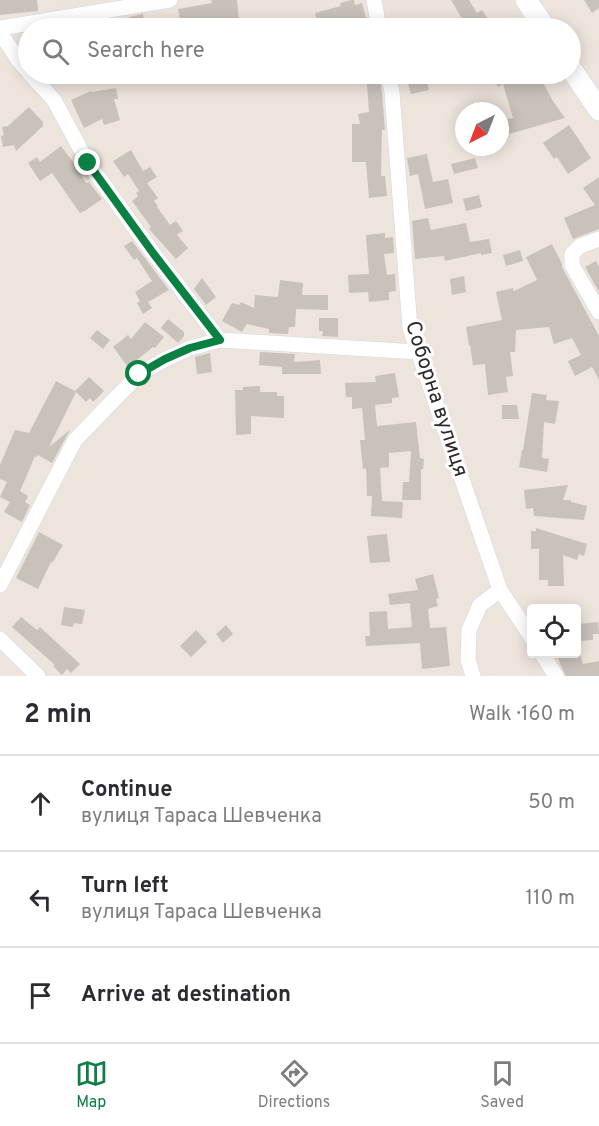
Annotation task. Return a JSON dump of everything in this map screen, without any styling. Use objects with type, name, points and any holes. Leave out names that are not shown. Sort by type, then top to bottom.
[{"type":"street","points":[[68,18],[170,0]]},
{"type":"street","points":[[374,0],[378,18]]},
{"type":"street","points":[[526,0],[538,18]]},
{"type":"street","points":[[18,27],[0,30],[18,60]]},
{"type":"street","points":[[581,83],[599,110]]},
{"type":"street","points":[[40,84],[54,100],[88,163],[220,340]]},
{"type":"street","name":"Соборна вулиця","points":[[390,84],[410,328],[500,590],[527,632]]},
{"type":"street","points":[[599,240],[580,246],[572,254],[572,265],[599,312]]},
{"type":"street","points":[[0,585],[75,440],[139,374],[165,359],[190,348],[220,340],[418,352]]},
{"type":"street","points":[[472,676],[468,660],[469,630],[480,605],[500,590]]},
{"type":"street","points":[[0,639],[38,676]]},
{"type":"street","points":[[545,658],[556,676]]},
{"type":"building","points":[[0,0],[37,0],[38,11],[0,15]]},
{"type":"building","points":[[211,0],[237,0],[239,18],[180,18],[178,9],[212,3]]},
{"type":"building","points":[[354,0],[355,5],[362,3],[366,18],[316,18],[315,13],[341,6],[340,3]]},
{"type":"building","points":[[451,0],[469,0],[477,13],[482,10],[487,18],[462,18]]},
{"type":"building","points":[[584,0],[599,0],[599,8],[592,13]]},
{"type":"building","points":[[143,14],[143,18],[129,18]]},
{"type":"building","points":[[367,84],[381,84],[385,130],[382,130],[381,176],[385,176],[387,196],[369,198],[366,162],[352,162],[352,124],[360,124],[358,114],[369,112]]},
{"type":"building","points":[[408,84],[428,84],[429,90],[411,94]]},
{"type":"building","points":[[503,84],[544,84],[565,118],[509,134],[509,119],[513,118]]},
{"type":"building","points":[[116,88],[118,99],[114,99],[120,120],[104,125],[102,119],[84,128],[71,100],[91,91]]},
{"type":"building","points":[[29,107],[43,122],[43,126],[16,151],[14,145],[3,147],[2,127],[8,126]]},
{"type":"building","points":[[569,125],[591,158],[568,174],[557,157],[554,159],[543,143]]},
{"type":"building","points":[[61,146],[86,183],[89,182],[102,199],[80,213],[52,173],[40,181],[28,163],[37,157],[40,162]]},
{"type":"building","points":[[131,150],[143,171],[150,167],[157,177],[147,183],[158,198],[154,201],[157,207],[170,225],[176,221],[183,231],[177,235],[188,248],[176,259],[149,229],[151,227],[132,201],[138,196],[136,193],[139,191],[128,174],[124,177],[113,161]]},
{"type":"building","points":[[427,154],[433,182],[448,179],[453,203],[425,209],[418,174],[410,176],[407,158]]},
{"type":"building","points":[[475,158],[478,168],[454,174],[451,164]]},
{"type":"building","points":[[599,177],[599,229],[573,239],[564,218],[595,205],[583,188]]},
{"type":"building","points":[[479,195],[482,207],[466,211],[463,199]]},
{"type":"building","points":[[428,218],[431,230],[466,223],[470,242],[489,239],[492,253],[481,255],[481,253],[445,261],[444,256],[415,259],[412,221]]},
{"type":"building","points":[[385,233],[385,238],[393,237],[394,253],[384,254],[387,275],[395,274],[396,291],[389,292],[389,300],[369,302],[368,292],[349,293],[348,275],[369,274],[366,235]]},
{"type":"building","points":[[132,241],[169,290],[148,302],[152,308],[143,314],[137,303],[140,301],[135,292],[152,281],[137,258],[134,260],[124,246]]},
{"type":"building","points":[[552,244],[599,336],[599,380],[592,367],[575,376],[568,361],[581,355],[572,338],[554,344],[549,327],[516,330],[515,352],[510,352],[513,376],[506,377],[508,392],[488,395],[485,364],[473,365],[466,327],[502,320],[496,292],[513,288],[514,291],[537,280],[526,257]]},
{"type":"building","points":[[520,250],[523,261],[506,266],[503,255]]},
{"type":"building","points":[[596,261],[599,267],[599,292],[585,267]]},
{"type":"building","points":[[464,276],[466,292],[452,295],[450,279]]},
{"type":"building","points":[[202,278],[216,297],[206,305],[194,289]]},
{"type":"building","points":[[280,280],[303,283],[302,295],[328,295],[328,310],[296,309],[295,327],[289,327],[288,334],[269,333],[269,329],[247,324],[242,332],[222,321],[232,303],[239,305],[241,302],[254,308],[255,295],[278,297]]},
{"type":"building","points":[[319,318],[338,318],[338,337],[322,336],[323,331],[319,331]]},
{"type":"building","points":[[168,319],[184,332],[184,336],[178,343],[161,328]]},
{"type":"building","points":[[145,322],[164,337],[155,348],[153,347],[128,367],[113,347],[128,335],[131,339]]},
{"type":"building","points":[[97,330],[110,340],[103,349],[90,338]]},
{"type":"building","points":[[260,352],[295,354],[294,362],[320,360],[321,374],[282,374],[282,367],[259,365]]},
{"type":"building","points":[[210,353],[212,372],[197,374],[195,357]]},
{"type":"building","points":[[395,373],[399,397],[392,398],[392,403],[375,405],[377,426],[416,422],[420,458],[424,459],[423,469],[421,469],[421,500],[402,500],[403,482],[409,482],[411,451],[389,453],[389,467],[380,468],[382,501],[403,502],[402,518],[371,516],[372,496],[367,496],[366,468],[363,469],[360,440],[365,440],[362,408],[352,409],[352,397],[346,397],[345,383],[376,382],[375,376]]},
{"type":"building","points":[[89,377],[104,391],[93,402],[90,398],[86,402],[76,392],[49,447],[70,430],[52,463],[38,455],[35,456],[20,491],[28,496],[25,502],[30,505],[22,522],[4,512],[10,502],[0,497],[7,482],[0,479],[0,465],[15,430],[29,433],[56,381],[75,391]]},
{"type":"building","points":[[260,386],[260,392],[277,392],[277,396],[284,396],[284,418],[251,416],[251,434],[236,435],[235,390]]},
{"type":"building","points":[[532,393],[547,395],[546,400],[559,401],[555,424],[544,422],[542,458],[549,459],[547,472],[519,467]]},
{"type":"building","points":[[502,405],[517,405],[519,419],[502,419]]},
{"type":"building","points":[[568,485],[563,500],[571,500],[571,502],[587,506],[584,520],[534,516],[533,508],[526,509],[524,490]]},
{"type":"building","points":[[536,528],[587,544],[584,556],[579,554],[577,560],[563,555],[564,586],[548,586],[548,580],[539,580],[539,549],[531,549],[531,531],[536,531]]},
{"type":"building","points":[[39,532],[63,545],[51,562],[38,589],[16,578]]},
{"type":"building","points":[[387,534],[390,562],[370,563],[367,536]]},
{"type":"building","points":[[433,574],[439,598],[436,599],[438,606],[428,609],[430,628],[446,627],[450,666],[422,669],[420,643],[366,646],[365,636],[370,636],[369,612],[387,611],[388,629],[412,627],[410,603],[390,605],[388,594],[418,590],[415,579]]},
{"type":"building","points":[[64,607],[85,610],[82,624],[74,623],[73,627],[61,625]]},
{"type":"building","points":[[21,617],[37,630],[40,627],[80,664],[71,673],[67,669],[62,675],[53,666],[55,665],[12,627]]},
{"type":"building","points":[[598,622],[599,634],[593,634],[593,640],[581,641],[581,624]]},
{"type":"building","points":[[226,625],[233,634],[223,643],[216,634]]},
{"type":"building","points":[[196,630],[207,642],[191,657],[180,646]]},
{"type":"building","points":[[581,657],[583,664],[599,661],[599,676],[566,676],[558,658]]},
{"type":"route","points":[[88,163],[220,340],[190,348],[139,374]]}]
